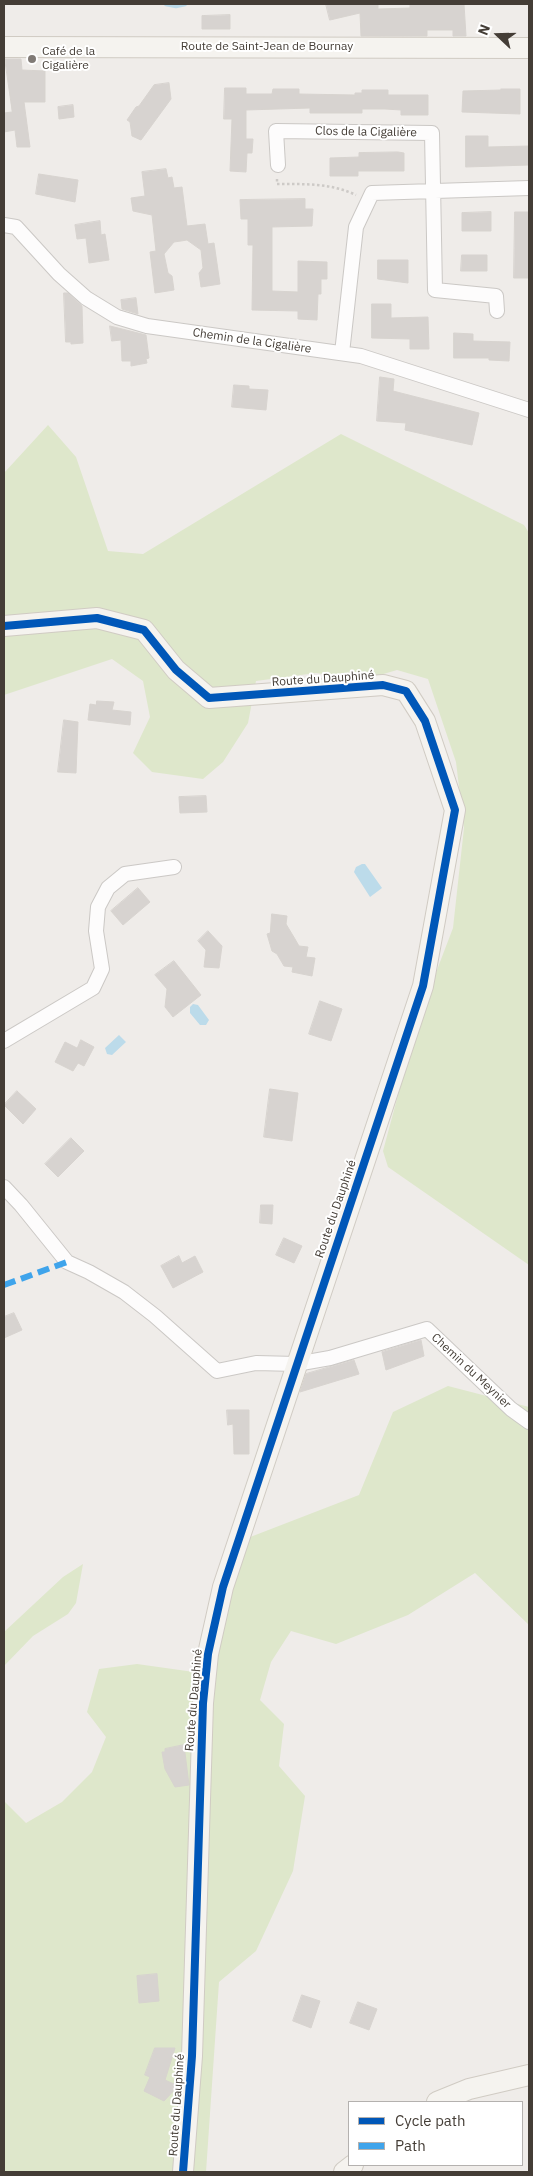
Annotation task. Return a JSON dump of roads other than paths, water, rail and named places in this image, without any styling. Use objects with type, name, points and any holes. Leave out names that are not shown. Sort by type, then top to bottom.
[{"type":"street","name":"Route de Saint-Jean de Bournay","points":[[4,47],[529,48]]},
{"type":"street","name":"Clos de la Cigalière","points":[[278,165],[276,131],[432,133],[435,290],[496,296],[497,311]]},
{"type":"street","points":[[342,354],[356,227],[372,193],[529,188]]},
{"type":"street","name":"Chemin de la Cigalière","points":[[4,225],[16,227],[59,274],[86,298],[117,317],[147,326],[361,356],[529,410]]},
{"type":"street","name":"Route du Dauphiné","points":[[4,626],[97,618],[144,630],[176,670],[209,698],[383,685],[406,692],[426,721],[455,810],[423,986],[223,1587],[208,1654],[203,1703],[192,2056],[183,2172]]},
{"type":"street","points":[[4,1041],[93,988],[102,969],[96,932],[98,907],[108,888],[125,874],[174,867]]},
{"type":"street","points":[[4,1187],[67,1262],[124,1292],[155,1316],[217,1371],[256,1363],[296,1364]]},
{"type":"street","name":"Chemin du Meynier","points":[[296,1364],[330,1358],[426,1329],[511,1409],[529,1422]]},
{"type":"street","points":[[439,2101],[468,2089],[529,2075]]},
{"type":"water","points":[[365,864],[382,888],[370,897],[354,872],[356,867]]},
{"type":"water","points":[[193,1004],[198,1005],[209,1020],[206,1025],[200,1025],[190,1013],[190,1007]]},
{"type":"water","points":[[119,1035],[126,1042],[112,1055],[107,1054],[105,1048]]},
{"type":"waterway","points":[[166,4],[176,6],[185,4]]},
{"type":"place","name":"Café de la Cigalière","points":[[32,59]]}]
